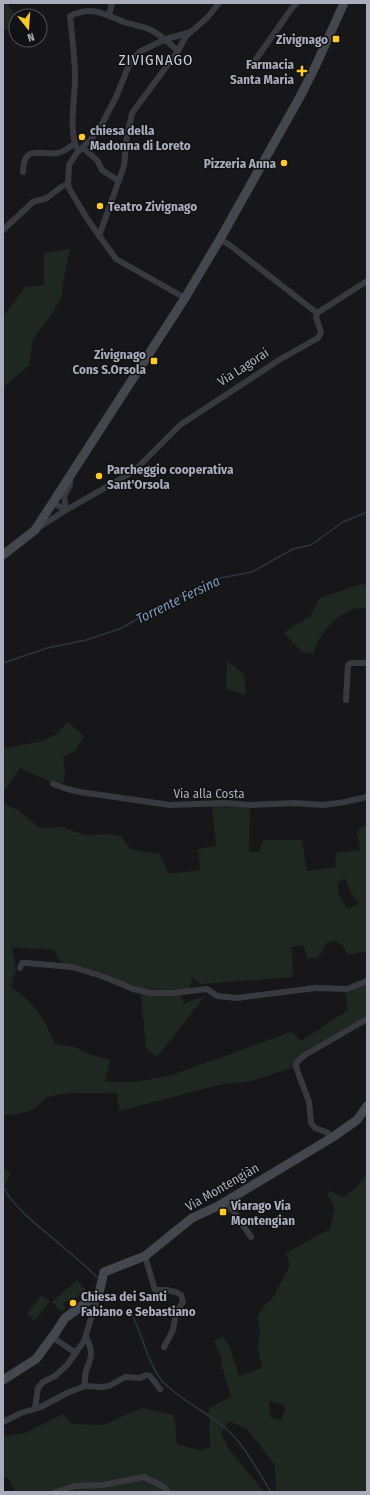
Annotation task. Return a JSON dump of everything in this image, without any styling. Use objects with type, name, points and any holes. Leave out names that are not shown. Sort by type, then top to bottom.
[{"type":"main road","name":"Via Lagorai","points":[[3,554],[35,530],[185,298],[301,95],[344,3]]},
{"type":"main road","name":"Via Montengiàn","points":[[99,1293],[104,1272],[145,1256],[192,1218],[218,1206],[333,1137],[357,1120],[367,1106]]},
{"type":"main road","points":[[3,1380],[36,1359],[65,1318],[99,1293]]},
{"type":"street","points":[[110,15],[112,3]]},
{"type":"street","points":[[100,236],[124,166],[127,136],[132,113],[178,51],[186,36],[207,18],[219,3]]},
{"type":"street","points":[[254,62],[297,3]]},
{"type":"street","points":[[119,180],[102,170],[97,160],[80,150],[74,144],[73,108],[75,75],[70,16],[82,11],[91,11],[110,15],[122,21],[150,30],[166,39],[178,51]]},
{"type":"street","points":[[185,298],[116,259],[88,220],[68,184],[69,165],[80,150],[92,138],[103,122],[116,98],[131,60],[141,51],[166,39],[191,32]]},
{"type":"street","points":[[23,172],[23,163],[28,155],[36,152],[56,153],[64,151],[74,144]]},
{"type":"street","points":[[3,230],[33,202],[46,198],[61,187],[68,184]]},
{"type":"street","points":[[220,239],[318,313],[367,281]]},
{"type":"street","name":"Via Lagorai","points":[[35,530],[66,510],[129,474],[180,425],[278,360],[318,338],[321,332],[316,318],[318,313]]},
{"type":"street","name":"Via Lagorai","points":[[66,510],[64,496],[70,485],[70,476]]},
{"type":"street","points":[[53,503],[66,510]]},
{"type":"street","points":[[346,700],[348,665],[351,663],[367,663]]},
{"type":"street","name":"Via alla Costa","points":[[53,784],[80,792],[170,804],[225,803],[244,805],[295,803],[323,805],[367,797]]},
{"type":"street","points":[[20,968],[22,963],[27,962],[72,967],[102,976],[133,989],[152,993],[173,993],[207,989],[218,996],[237,998],[315,988],[348,989],[367,981]]},
{"type":"street","points":[[333,1137],[326,1132],[315,1128],[311,1123],[309,1102],[296,1067],[297,1062],[305,1055],[367,1019]]},
{"type":"street","points":[[218,1206],[232,1209],[251,1237]]},
{"type":"street","points":[[145,1256],[155,1290],[166,1290],[181,1295],[183,1302],[176,1313],[173,1330],[164,1347]]},
{"type":"street","points":[[35,1408],[38,1388],[43,1382],[55,1376],[67,1365],[86,1337],[99,1293]]},
{"type":"street","points":[[52,1337],[76,1353]]},
{"type":"street","points":[[85,1386],[86,1370],[92,1358],[92,1353],[86,1337]]},
{"type":"street","points":[[3,1422],[21,1413],[41,1407],[67,1393],[85,1386],[109,1386],[125,1377],[140,1378],[147,1375],[150,1376],[160,1389]]},
{"type":"street","points":[[55,1492],[75,1486],[103,1485],[144,1477],[164,1487],[168,1492]]},
{"type":"shaded area","points":[[3,3],[7,3],[10,8],[8,8],[8,30],[4,30],[3,32]]},
{"type":"shaded area","points":[[70,249],[62,287],[62,296],[53,312],[33,339],[29,365],[3,388],[4,315],[25,287],[44,285],[44,253]]},
{"type":"shaded area","points":[[361,584],[367,586],[367,607],[357,608],[344,613],[332,622],[322,634],[313,654],[302,652],[284,633],[310,617],[320,598]]},
{"type":"shaded area","points":[[227,661],[244,674],[246,695],[226,689]]},
{"type":"shaded area","points":[[68,722],[84,736],[75,751],[63,757],[65,770],[64,783],[58,785],[20,768],[3,793],[3,749],[42,741],[55,735]]},
{"type":"shaded area","points":[[3,803],[18,810],[40,828],[63,827],[84,835],[108,834],[121,836],[130,849],[160,854],[169,874],[200,870],[198,849],[216,846],[212,805],[250,808],[249,852],[260,851],[263,840],[302,840],[307,871],[336,867],[335,853],[360,850],[357,830],[367,825],[367,951],[348,955],[345,949],[337,941],[327,942],[318,958],[307,958],[304,945],[292,947],[293,977],[200,984],[193,977],[189,989],[162,990],[127,985],[102,972],[64,967],[54,950],[12,947],[16,970],[11,987],[33,1005],[47,1026],[55,1044],[75,1047],[86,1053],[110,1060],[105,1082],[136,1082],[172,1075],[291,1032],[301,1041],[348,1010],[345,991],[367,979],[367,1025],[355,1026],[309,1049],[294,1067],[252,1081],[223,1084],[119,1111],[117,1093],[72,1093],[55,1095],[44,1099],[36,1108],[22,1113],[12,1115],[3,1114]],"holes":[[[345,878],[351,893],[359,903],[349,909],[340,898],[338,883]]]},
{"type":"shaded area","points":[[141,994],[181,995],[184,1004],[206,995],[157,1057],[146,1048]]},
{"type":"shaded area","points":[[3,1166],[11,1174],[3,1188]]},
{"type":"shaded area","points":[[367,1174],[367,1492],[272,1492],[276,1491],[275,1465],[247,1429],[229,1421],[221,1433],[228,1448],[264,1492],[15,1492],[8,1478],[5,1477],[3,1479],[3,1436],[25,1433],[63,1414],[72,1424],[103,1425],[142,1408],[174,1415],[177,1444],[201,1451],[210,1447],[209,1408],[231,1397],[223,1370],[220,1369],[222,1359],[214,1341],[223,1336],[230,1347],[239,1376],[262,1368],[258,1348],[260,1330],[257,1317],[264,1306],[274,1296],[290,1265],[286,1253],[330,1229],[335,1209],[327,1193],[329,1191],[344,1197],[358,1185]],"holes":[[[269,1401],[281,1404],[286,1408],[281,1420],[270,1417]]]},
{"type":"shaded area","points":[[77,1280],[85,1289],[70,1303],[67,1300],[63,1304],[66,1308],[61,1312],[52,1302]]},
{"type":"shaded area","points":[[41,1295],[50,1301],[35,1321],[27,1314]]},
{"type":"waterway","name":"Torrente Fersina","points":[[3,663],[47,648],[86,640],[122,628],[149,612],[215,579],[252,572],[293,549],[311,545],[343,522],[367,512]]},
{"type":"waterway","points":[[3,1187],[15,1204],[23,1212],[97,1277]]},
{"type":"waterway","points":[[131,1312],[152,1365],[162,1381],[179,1396],[217,1421],[231,1433],[250,1457],[271,1492]]},
{"type":"place","name":"Zivignago","points":[[336,39]]},
{"type":"place","name":"Farmacia Santa Maria","points":[[302,71]]},
{"type":"place","name":"chiesa della Madonna di Loreto","points":[[82,137]]},
{"type":"place","name":"Pizzeria Anna","points":[[284,163]]},
{"type":"place","name":"Teatro Zivignago","points":[[100,206]]},
{"type":"place","name":"Zivignago Cons S.Orsola","points":[[154,361]]},
{"type":"place","name":"Parcheggio cooperativa Sant'Orsola","points":[[99,476]]},
{"type":"place","name":"Viarago Via Montengian","points":[[223,1212]]},
{"type":"place","name":"Chiesa dei Santi Fabiano e Sebastiano","points":[[73,1303]]},
{"type":"district","name":"ZIVIGNAGO","points":[[156,60]]}]
